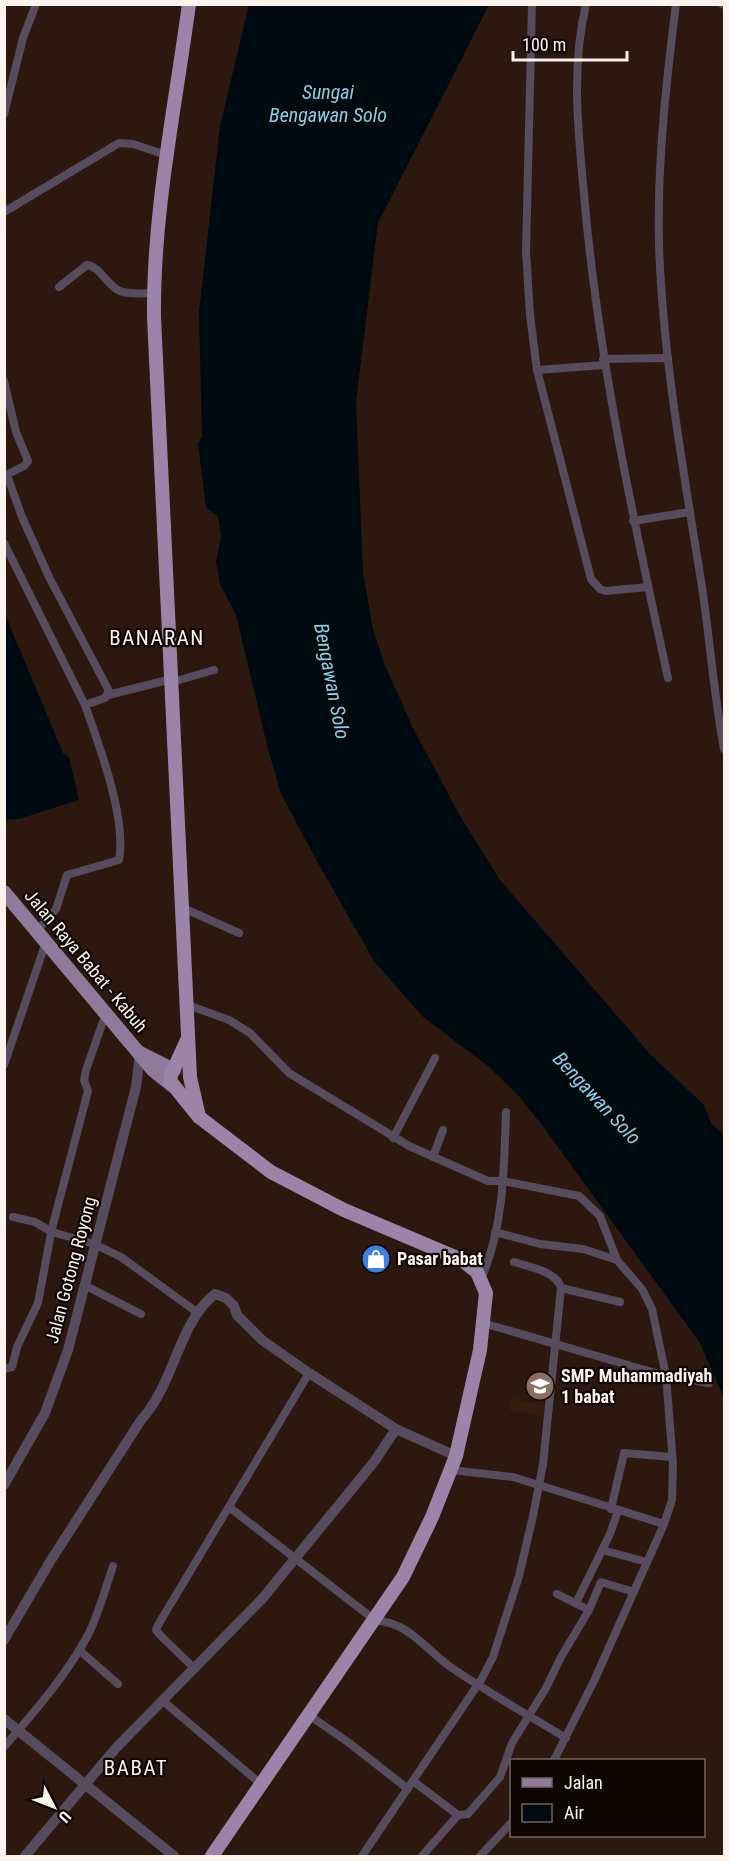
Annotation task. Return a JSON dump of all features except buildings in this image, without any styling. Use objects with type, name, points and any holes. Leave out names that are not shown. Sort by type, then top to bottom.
[{"type":"highway","points":[[189,4],[166,155],[155,249],[154,293],[190,1077],[199,1117]]},
{"type":"highway","points":[[189,1036],[170,1078],[173,1086],[199,1117],[271,1172],[300,1189],[472,1265],[486,1293],[475,1381],[456,1456],[403,1577],[376,1621],[212,1857]]},
{"type":"highway","points":[[174,1070],[184,1069],[190,1077]]},
{"type":"highway","points":[[173,1086],[185,1087],[190,1077]]},
{"type":"main road","name":"Jalan Raya Babat - Kabuh","points":[[4,892],[153,1070],[173,1086]]},
{"type":"main road","points":[[140,1053],[174,1070]]},
{"type":"street","points":[[4,114],[23,38],[36,4]]},
{"type":"street","points":[[532,4],[526,251],[530,315],[537,370],[591,579],[600,589],[606,591],[648,587]]},
{"type":"street","points":[[586,4],[579,34],[577,123],[589,260],[603,362],[633,521],[668,678]]},
{"type":"street","points":[[676,4],[660,167],[659,244],[668,358],[679,454],[690,512],[724,749]]},
{"type":"street","points":[[4,212],[119,144],[133,144],[166,155]]},
{"type":"street","points":[[58,287],[87,266],[93,266],[111,286],[122,292],[154,293]]},
{"type":"street","points":[[537,370],[603,362],[668,358]]},
{"type":"street","points":[[4,381],[16,432],[28,460],[24,466],[6,475],[49,577],[108,689],[108,695]]},
{"type":"street","points":[[633,521],[690,512]]},
{"type":"street","points":[[4,543],[86,705],[116,805],[122,847],[119,860],[67,875],[56,909],[41,937],[4,1065]]},
{"type":"street","points":[[86,705],[108,695],[214,669]]},
{"type":"street","points":[[183,908],[239,933]]},
{"type":"street","points":[[188,1005],[229,1020],[250,1033],[290,1073],[393,1138],[488,1181],[503,1181],[579,1196],[600,1216],[617,1260],[642,1289],[652,1309],[666,1376],[672,1457],[672,1500],[647,1562],[555,1759]]},
{"type":"street","points":[[4,1369],[12,1367],[17,1347],[38,1303],[52,1232],[88,1091],[84,1080],[86,1070],[106,1013]]},
{"type":"street","name":"Jalan Gotong Royong","points":[[4,1485],[33,1438],[50,1402],[68,1350],[136,1088],[140,1053]]},
{"type":"street","points":[[393,1138],[435,1058]]},
{"type":"street","points":[[481,1279],[493,1248],[503,1181],[506,1112]]},
{"type":"street","points":[[433,1157],[443,1130]]},
{"type":"street","points":[[13,1217],[35,1222],[52,1232],[94,1244],[121,1257],[198,1313]]},
{"type":"street","points":[[495,1233],[540,1244],[583,1249],[617,1260]]},
{"type":"street","points":[[362,1857],[478,1684],[493,1657],[519,1576],[539,1485],[561,1288],[556,1279],[542,1271],[514,1262]]},
{"type":"street","points":[[84,1285],[141,1314]]},
{"type":"street","points":[[561,1288],[620,1302]]},
{"type":"street","points":[[4,1640],[51,1560],[141,1420],[157,1400],[191,1324],[207,1300],[215,1293],[220,1294],[234,1306],[237,1314],[262,1340],[309,1372],[396,1429],[456,1456]]},
{"type":"street","points":[[483,1323],[666,1376],[709,1383]]},
{"type":"street","points":[[195,1669],[156,1630],[309,1372]]},
{"type":"street","points":[[26,1857],[85,1783],[262,1599],[374,1462],[396,1429]]},
{"type":"street","points":[[576,1603],[591,1568],[617,1519],[614,1510],[624,1453],[672,1457]]},
{"type":"street","points":[[451,1470],[513,1477],[664,1524]]},
{"type":"street","points":[[229,1507],[376,1621],[390,1623],[404,1630],[432,1649],[450,1667],[566,1738]]},
{"type":"street","points":[[602,1550],[647,1562]]},
{"type":"street","points":[[4,1746],[79,1650],[96,1617],[112,1566]]},
{"type":"street","points":[[591,1568],[601,1582],[633,1592]]},
{"type":"street","points":[[310,1716],[458,1815],[468,1814],[500,1777],[512,1743],[531,1716],[561,1657],[589,1610],[601,1582]]},
{"type":"street","points":[[557,1594],[589,1610]]},
{"type":"street","points":[[79,1650],[118,1684]]},
{"type":"street","points":[[163,1701],[262,1785]]},
{"type":"street","points":[[4,1719],[174,1857]]},
{"type":"street","points":[[422,1857],[458,1815]]},
{"type":"street","points":[[480,1857],[510,1823]]},
{"type":"shaded area","name":"SMP Muhammadiyah 1 babat","points":[[537,1371],[547,1372],[543,1401],[533,1399]]},
{"type":"shaded area","points":[[512,1398],[545,1406],[543,1417],[509,1410]]},
{"type":"water","points":[[249,5],[489,5],[378,223],[356,401],[363,573],[373,629],[384,663],[413,728],[460,816],[500,880],[650,1054],[704,1105],[711,1123],[724,1135],[724,1398],[700,1343],[518,1095],[488,1066],[422,1016],[374,961],[281,794],[236,615],[220,584],[216,562],[221,536],[218,516],[206,508],[198,443],[202,437],[199,312],[220,126]]},
{"type":"water","points":[[5,614],[63,753],[69,757],[79,800],[19,819],[5,820]]},
{"type":"place","name":"Pasar babat","points":[[376,1259]]},
{"type":"place","name":"SMP Muhammadiyah 1 babat","points":[[540,1386]]},
{"type":"district","name":"BANARAN","points":[[157,638]]},
{"type":"district","name":"BABAT","points":[[136,1768]]},
{"type":"water label","name":"Sungai Bengawan Solo","points":[[328,104]]},
{"type":"water label","name":"Bengawan Solo","points":[[332,681]]},
{"type":"water label","name":"Bengawan Solo","points":[[597,1098]]}]
